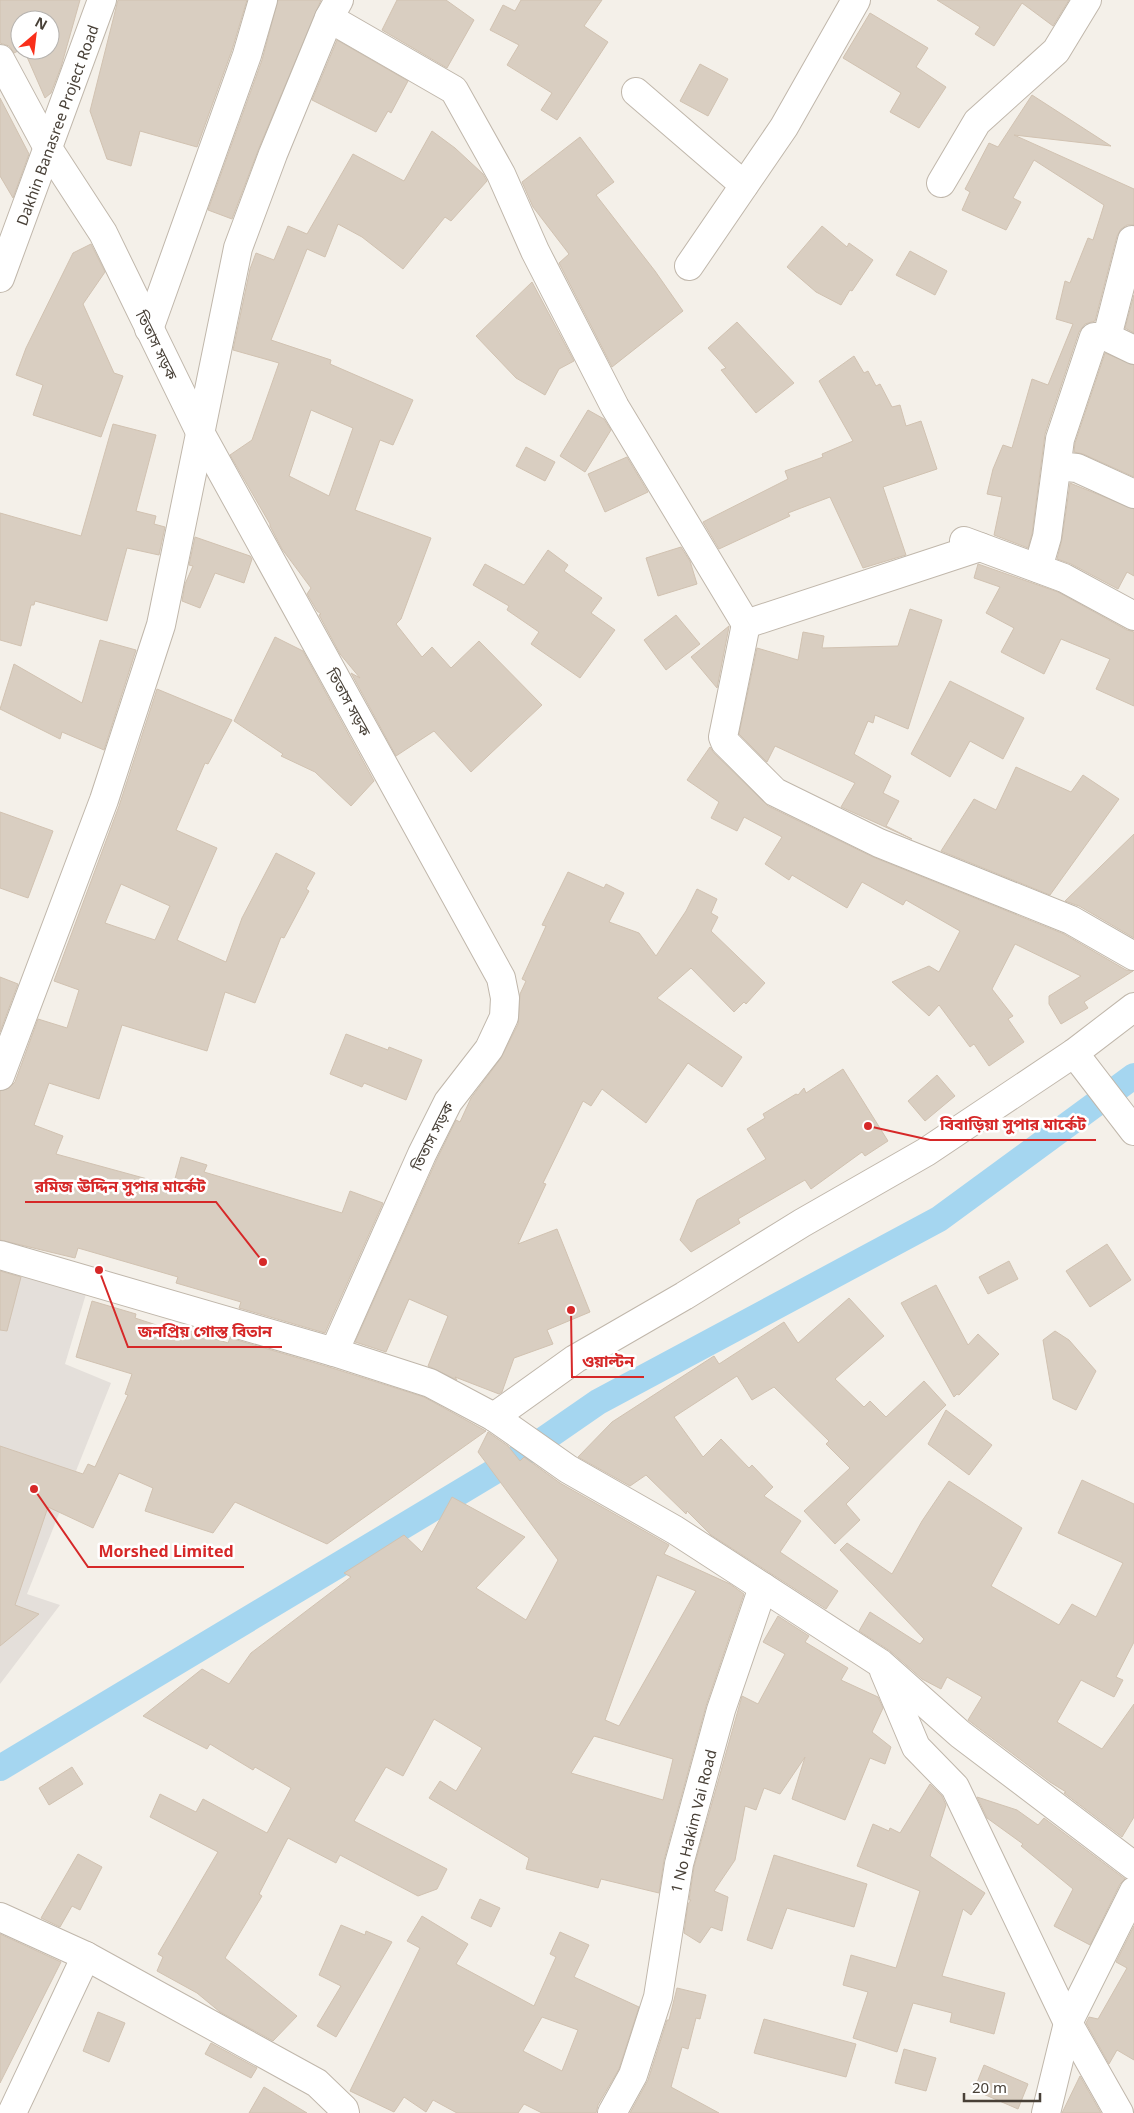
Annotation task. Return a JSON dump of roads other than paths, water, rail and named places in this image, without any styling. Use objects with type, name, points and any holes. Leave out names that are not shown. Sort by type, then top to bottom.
[{"type":"street","name":"Dakhin Banasree Project Road","points":[[0,278],[49,150],[102,0]]},
{"type":"street","points":[[149,329],[246,55],[263,0]]},
{"type":"street","points":[[689,266],[784,127],[856,0]]},
{"type":"street","points":[[941,183],[977,122],[1056,52],[1087,0]]},
{"type":"street","points":[[0,1076],[104,800],[161,625],[238,248],[273,154],[334,9],[454,90],[501,174],[535,251],[615,407],[746,624],[723,737],[725,742],[775,792],[879,843],[1071,920],[1134,956]]},
{"type":"street","name":"তিতাস সড়ক","points":[[0,59],[49,150],[103,233],[201,434],[501,978],[505,998],[504,1017],[489,1049],[448,1102],[422,1154],[334,1352]]},
{"type":"street","points":[[636,92],[744,185]]},
{"type":"street","points":[[1106,337],[1132,240]]},
{"type":"street","points":[[1038,568],[1047,538],[1060,439],[1094,337],[1106,337],[1134,350]]},
{"type":"street","points":[[1057,466],[1077,468],[1134,494]]},
{"type":"street","points":[[746,624],[969,543],[1064,578],[1134,616]]},
{"type":"street","points":[[505,1424],[575,1359],[684,1296],[802,1223],[926,1152],[1074,1053],[1134,1007]]},
{"type":"street","points":[[1074,1053],[1132,1129]]},
{"type":"street","points":[[0,1255],[334,1352],[430,1383],[505,1424],[568,1469],[675,1530],[880,1663],[960,1734],[1134,1866]]},
{"type":"street","name":"1 No Hakim Vai Road","points":[[612,2113],[633,2075],[658,1997],[679,1864],[721,1710],[763,1587]]},
{"type":"street","points":[[880,1663],[916,1748],[954,1787],[1068,2023],[1119,2113]]},
{"type":"street","points":[[1046,2113],[1068,2023],[1134,1891]]},
{"type":"street","points":[[0,1917],[86,1956],[317,2083],[344,2109],[344,2113]]},
{"type":"street","points":[[12,2113],[86,1956]]},
{"type":"waterway","points":[[0,1768],[517,1458],[598,1402],[939,1219],[1134,1076]]},
{"type":"place","name":"বিবাড়িয়া সুপার মার্কেট","points":[[868,1126]]},
{"type":"place","name":"রমিজ ঊদ্দিন সুপার মার্কেট","points":[[263,1262]]},
{"type":"place","name":"জনপ্রিয় গোস্ত বিতান","points":[[99,1270]]},
{"type":"place","name":"ওয়াল্টন","points":[[571,1310]]},
{"type":"place","name":"Morshed Limited","points":[[34,1489]]}]
